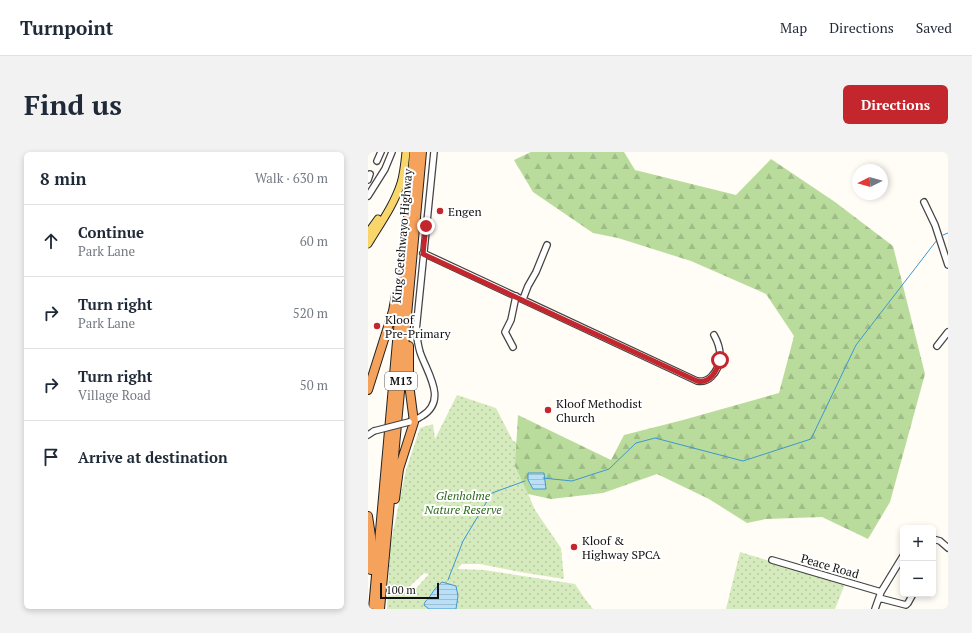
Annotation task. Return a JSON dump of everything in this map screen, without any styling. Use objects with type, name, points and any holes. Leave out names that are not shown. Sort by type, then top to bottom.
[{"type":"highway","name":"King Cetshwayo Highway","points":[[372,609],[414,152]]},
{"type":"highway","name":"King Cetshwayo Highway","points":[[380,609],[422,152]]},
{"type":"highway","points":[[368,390],[393,311],[403,272]]},
{"type":"highway","points":[[385,549],[391,523],[399,469],[415,420],[409,384],[409,302]]},
{"type":"highway","points":[[368,516],[372,547],[372,609]]},
{"type":"main road","points":[[368,244],[392,204],[401,183],[406,152]]},
{"type":"main road","points":[[368,233],[393,200]]},
{"type":"street","points":[[377,161],[381,152]]},
{"type":"street","points":[[368,196],[383,174],[392,152]]},
{"type":"street","points":[[368,433],[415,420],[427,413],[434,402],[435,393],[420,352],[416,324],[434,152]]},
{"type":"street","points":[[924,202],[935,225],[948,265]]},
{"type":"street","points":[[523,299],[547,245]]},
{"type":"street","points":[[423,254],[701,382],[705,382],[710,379],[718,367],[720,360],[720,348],[714,335]]},
{"type":"street","points":[[514,347],[505,332],[511,320],[516,296]]},
{"type":"street","points":[[937,346],[948,332]]},
{"type":"street","points":[[936,540],[948,548]]},
{"type":"street","name":"Peace Road","points":[[772,560],[881,592]]},
{"type":"street","points":[[875,609],[881,592],[900,561]]},
{"type":"street","points":[[879,598],[906,605],[912,597]]},
{"type":"green space","points":[[531,152],[624,152],[635,170],[736,195],[771,159],[835,202],[893,246],[925,374],[890,502],[868,539],[822,517],[766,519],[747,523],[709,499],[657,474],[603,493],[551,499],[528,494],[515,466],[518,415],[611,460],[624,435],[779,393],[794,336],[766,294],[691,261],[618,238],[593,233],[533,192],[514,160]]},
{"type":"green space","name":"Glenholme Nature Reserve","points":[[457,395],[496,408],[513,441],[523,445],[521,477],[535,510],[561,548],[564,579],[480,564],[462,564],[457,569],[484,570],[575,584],[593,609],[387,609],[388,590],[413,592],[429,574],[424,573],[409,587],[388,586],[390,546],[406,470],[420,428],[433,424],[435,439]]},
{"type":"green space","points":[[740,552],[845,584],[835,609],[726,609]]},
{"type":"water","points":[[528,473],[544,473],[546,489],[533,489],[528,480]]},
{"type":"water","points":[[442,582],[456,586],[458,596],[456,609],[429,609],[424,605]]},
{"type":"waterway","points":[[943,235],[948,233]]},
{"type":"waterway","points":[[543,478],[572,481],[609,469],[636,443],[655,438],[743,461],[811,439],[856,345],[937,240]]},
{"type":"waterway","points":[[448,580],[463,541],[492,493],[525,481]]},
{"type":"place","name":"Engen","points":[[440,211]]},
{"type":"place","name":"Kloof Pre-Primary","points":[[377,326]]},
{"type":"place","name":"Kloof Methodist Church","points":[[548,410]]},
{"type":"place","name":"Kloof & Highway SPCA","points":[[574,547]]},
{"type":"route","points":[[426,226],[423,254],[547,310],[697,381],[705,382],[710,379],[718,367],[720,360]]}]
